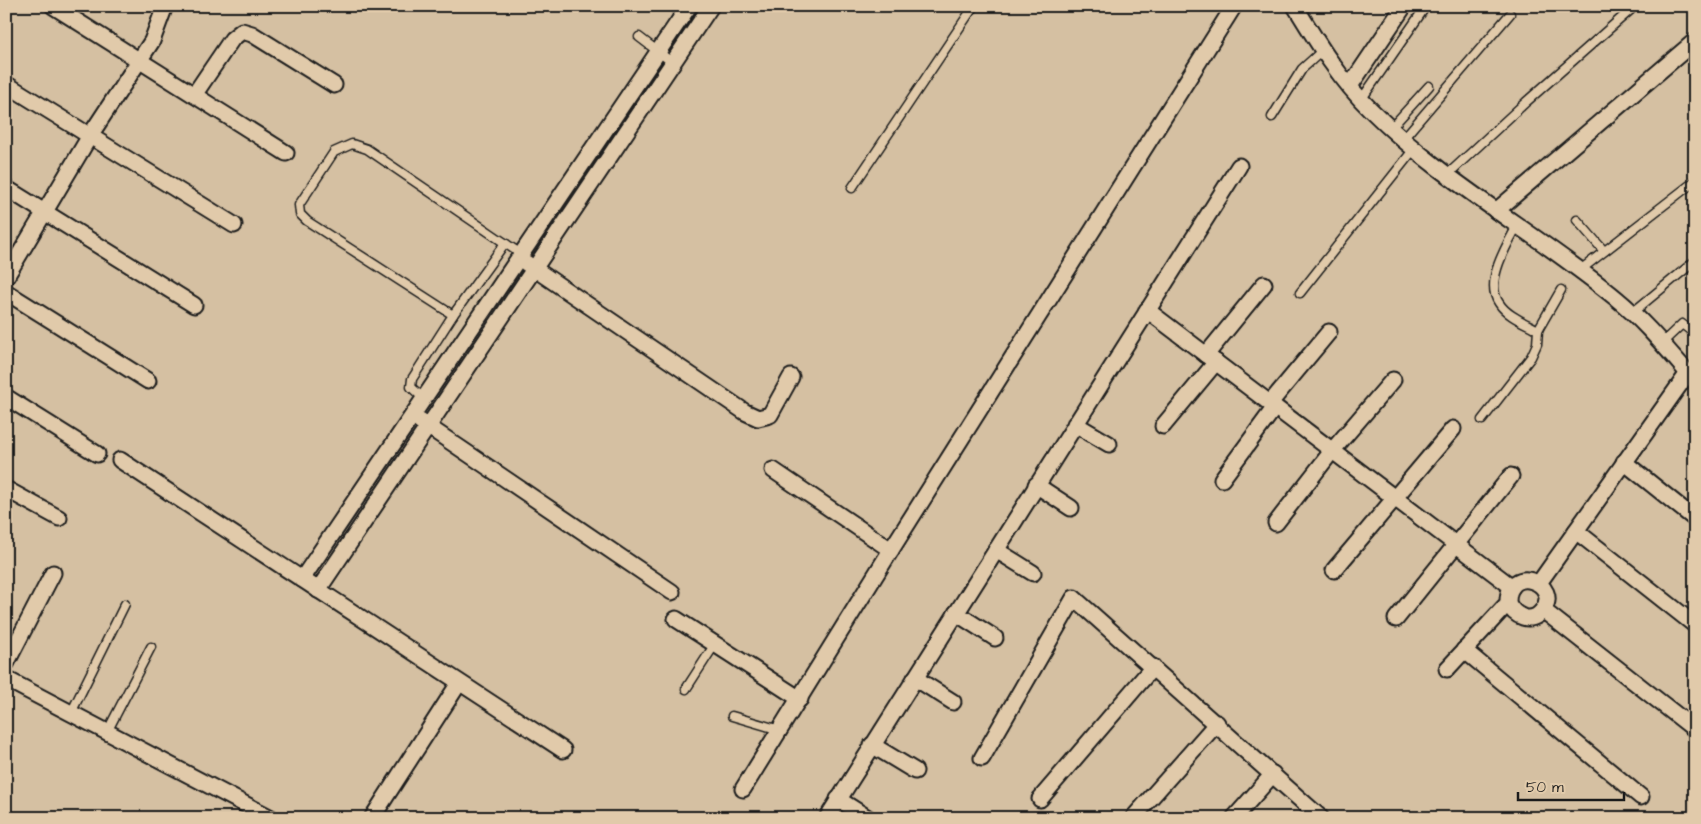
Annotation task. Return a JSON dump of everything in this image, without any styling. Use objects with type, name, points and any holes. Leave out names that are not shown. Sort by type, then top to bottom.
[{"type":"street","points":[[53,6],[286,153]]},
{"type":"street","points":[[6,277],[91,134],[152,41],[165,6]]},
{"type":"street","points":[[318,590],[711,6]]},
{"type":"street","points":[[743,789],[891,550],[1234,6]]},
{"type":"street","points":[[1295,6],[1323,50],[1361,100],[1408,144],[1579,271],[1632,313],[1662,343],[1691,377],[1624,462],[1539,583]]},
{"type":"street","points":[[1350,86],[1404,6]]},
{"type":"street","points":[[302,579],[688,7],[702,20]]},
{"type":"street","points":[[194,95],[232,39],[242,31],[252,34],[334,85]]},
{"type":"street","points":[[1496,211],[1695,41]]},
{"type":"street","points":[[6,84],[91,134],[234,225]]},
{"type":"street","points":[[606,130],[621,140]]},
{"type":"street","points":[[827,818],[1036,485],[1240,166]]},
{"type":"street","points":[[6,188],[194,305]]},
{"type":"street","points":[[520,256],[534,268],[746,412],[758,418],[770,415],[791,378]]},
{"type":"street","points":[[1163,426],[1264,284]]},
{"type":"street","points":[[6,292],[148,381]]},
{"type":"street","points":[[1147,310],[1512,587]]},
{"type":"street","points":[[1222,479],[1273,405],[1329,332]]},
{"type":"street","points":[[1276,523],[1332,451],[1393,380]]},
{"type":"street","points":[[6,397],[97,454]]},
{"type":"street","points":[[412,415],[672,592]]},
{"type":"street","points":[[1075,424],[1109,444]]},
{"type":"street","points":[[1334,570],[1452,429]]},
{"type":"street","points":[[120,460],[563,750]]},
{"type":"street","points":[[1624,462],[1695,519]]},
{"type":"street","points":[[773,470],[891,550]]},
{"type":"street","points":[[1396,618],[1510,476]]},
{"type":"street","points":[[1036,485],[1071,508]]},
{"type":"street","points":[[6,489],[59,518]]},
{"type":"street","points":[[1576,531],[1695,625]]},
{"type":"street","points":[[996,550],[1033,573]]},
{"type":"street","points":[[6,664],[53,573]]},
{"type":"street","points":[[1526,579],[1539,583],[1543,587],[1547,599],[1543,610],[1533,617],[1521,617],[1511,609],[1508,603],[1508,596],[1512,587],[1526,579]]},
{"type":"street","points":[[982,758],[1074,598],[1322,818]]},
{"type":"street","points":[[1447,668],[1508,603]]},
{"type":"street","points":[[1543,610],[1693,728]]},
{"type":"street","points":[[956,613],[995,638]]},
{"type":"street","points":[[676,619],[800,699]]},
{"type":"street","points":[[1464,650],[1641,797]]},
{"type":"street","points":[[1040,799],[1153,667]]},
{"type":"street","points":[[915,678],[953,702]]},
{"type":"street","points":[[6,679],[271,818]]},
{"type":"street","points":[[372,818],[459,683]]},
{"type":"street","points":[[1132,818],[1217,723]]},
{"type":"street","points":[[872,745],[915,771]]},
{"type":"street","points":[[1234,818],[1274,774]]},
{"type":"street","points":[[838,799],[868,818]]},
{"type":"lane","points":[[852,188],[974,6]]},
{"type":"lane","points":[[1361,100],[1426,6]]},
{"type":"lane","points":[[1448,175],[1526,102],[1635,6]]},
{"type":"lane","points":[[1300,293],[1408,144],[1510,14]]},
{"type":"lane","points":[[639,38],[673,63]]},
{"type":"lane","points":[[1272,117],[1302,70],[1323,50]]},
{"type":"lane","points":[[1391,128],[1430,86]]},
{"type":"lane","points":[[453,315],[307,222],[300,214],[300,205],[334,152],[352,144],[367,149],[505,243],[520,256]]},
{"type":"lane","points":[[1579,271],[1695,181]]},
{"type":"lane","points":[[1577,220],[1604,251]]},
{"type":"lane","points":[[1517,226],[1499,260],[1495,296],[1506,311],[1538,330]]},
{"type":"lane","points":[[424,399],[411,388],[412,379],[453,315],[505,243]]},
{"type":"lane","points":[[1632,313],[1695,261]]},
{"type":"lane","points":[[1482,420],[1531,357],[1537,344],[1538,330],[1562,290]]},
{"type":"lane","points":[[1662,343],[1682,324],[1695,334]]},
{"type":"lane","points":[[71,713],[125,604]]},
{"type":"lane","points":[[686,689],[715,644]]},
{"type":"lane","points":[[107,732],[151,647]]},
{"type":"lane","points":[[732,716],[780,730]]}]
